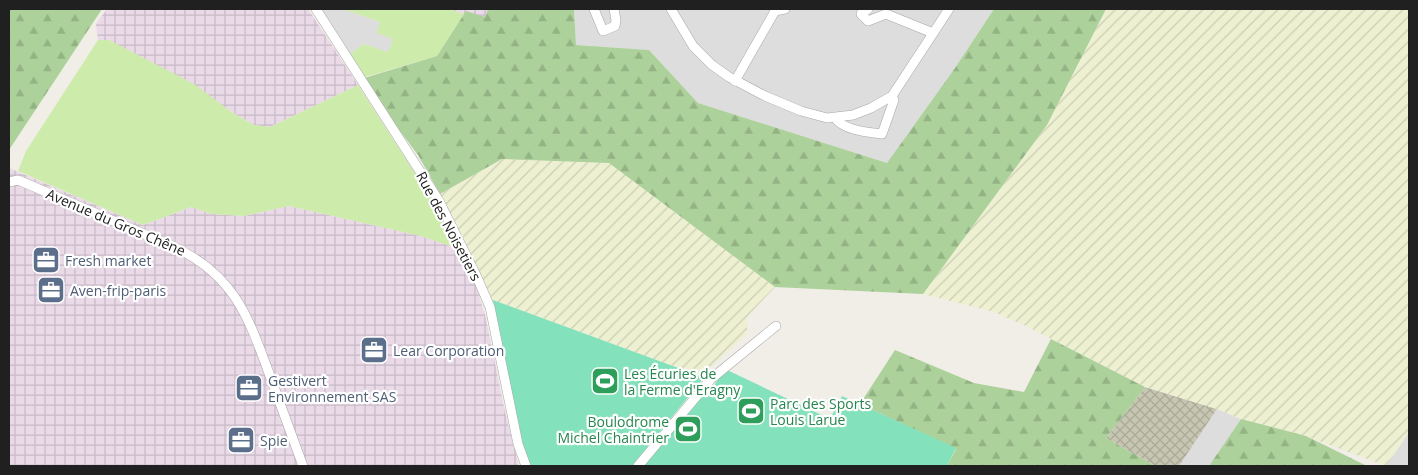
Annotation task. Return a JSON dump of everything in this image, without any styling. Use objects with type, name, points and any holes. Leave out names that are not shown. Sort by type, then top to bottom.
[{"type":"street","name":"Rue des Noisetiers","points":[[316,9],[439,201],[476,275],[490,307],[518,444],[526,466]]},
{"type":"street","points":[[594,9],[603,30],[615,26],[614,9]]},
{"type":"street","points":[[671,9],[693,46],[712,65],[735,81],[801,111],[817,116],[835,118],[853,115],[892,96],[949,9]]},
{"type":"street","points":[[735,81],[774,10],[785,9]]},
{"type":"street","points":[[868,9],[862,14],[868,22],[887,11],[933,33]]},
{"type":"street","points":[[835,118],[848,128],[882,134],[894,100],[892,96]]},
{"type":"street","name":"Avenue du Gros Chêne","points":[[9,182],[18,180],[192,255],[218,277],[236,298],[250,323],[303,466]]},
{"type":"street","points":[[638,466],[711,379],[776,326]]},
{"type":"shaded area","points":[[107,9],[308,9],[358,85],[270,127],[254,125],[109,40],[98,40],[96,24]]},
{"type":"shaded area","points":[[321,9],[343,9],[380,22],[393,39],[388,53],[364,44],[350,54]]},
{"type":"shaded area","points":[[449,9],[488,9],[485,17],[466,12],[464,14]]},
{"type":"shaded area","points":[[574,9],[994,9],[955,68],[887,163],[698,103],[649,50],[576,45]]},
{"type":"shaded area","points":[[1106,9],[1409,9],[1409,432],[1386,466],[1306,436],[1241,419],[1217,409],[1145,387],[1026,326],[994,312],[923,294],[1047,125]]},
{"type":"shaded area","points":[[502,159],[609,163],[775,287],[747,317],[747,334],[700,376],[493,300],[440,194]]},
{"type":"shaded area","points":[[9,168],[143,225],[191,207],[212,214],[244,216],[289,206],[421,236],[456,248],[477,288],[486,319],[505,412],[519,466],[9,466]]},
{"type":"shaded area","points":[[1145,387],[1217,409],[1179,466],[1155,466],[1106,438]]},
{"type":"shaded area","points":[[1217,409],[1241,419],[1209,466],[1179,466]]},
{"type":"shaded area","points":[[1409,432],[1409,466],[1386,466]]},
{"type":"green space","points":[[9,9],[102,9],[9,150]]},
{"type":"green space","points":[[343,9],[449,9],[464,14],[437,56],[365,77],[350,54],[364,44],[388,52],[393,39],[377,33],[380,22]]},
{"type":"green space","points":[[488,9],[574,9],[576,45],[649,50],[698,103],[887,163],[955,68],[994,9],[1106,9],[1047,125],[923,294],[775,287],[609,163],[502,159],[440,194],[418,155],[361,79],[437,56],[466,11],[485,17]]},
{"type":"green space","points":[[98,40],[109,40],[194,84],[233,113],[254,125],[270,127],[358,85],[429,195],[456,248],[421,236],[289,206],[244,216],[212,214],[191,207],[143,225],[18,171],[26,151]]},
{"type":"green space","name":"Les Écuries de la Ferme d'Eragny","points":[[493,300],[700,376],[703,379],[632,466],[529,466],[520,445]]},
{"type":"green space","points":[[1051,339],[1145,387],[1106,438],[1155,466],[947,466],[956,449],[860,404],[895,350],[974,383],[1024,392]]},
{"type":"green space","name":"Parc des Sports Louis Larue","points":[[727,370],[830,419],[842,396],[956,448],[947,466],[642,466],[702,394],[708,397],[721,373]]},
{"type":"green space","points":[[1241,419],[1306,436],[1367,466],[1209,466]]},
{"type":"place","name":"Fresh market","points":[[46,260]]},
{"type":"place","name":"Aven-frip-paris","points":[[51,290]]},
{"type":"place","name":"Lear Corporation","points":[[374,350]]},
{"type":"place","name":"Les Écuries de la Ferme d'Eragny","points":[[605,381]]},
{"type":"place","name":"Gestivert Environnement SAS","points":[[249,388]]},
{"type":"place","name":"Parc des Sports Louis Larue","points":[[751,411]]},
{"type":"place","name":"Boulodrome Michel Chaintrier","points":[[688,429]]},
{"type":"place","name":"Spie","points":[[241,440]]}]
